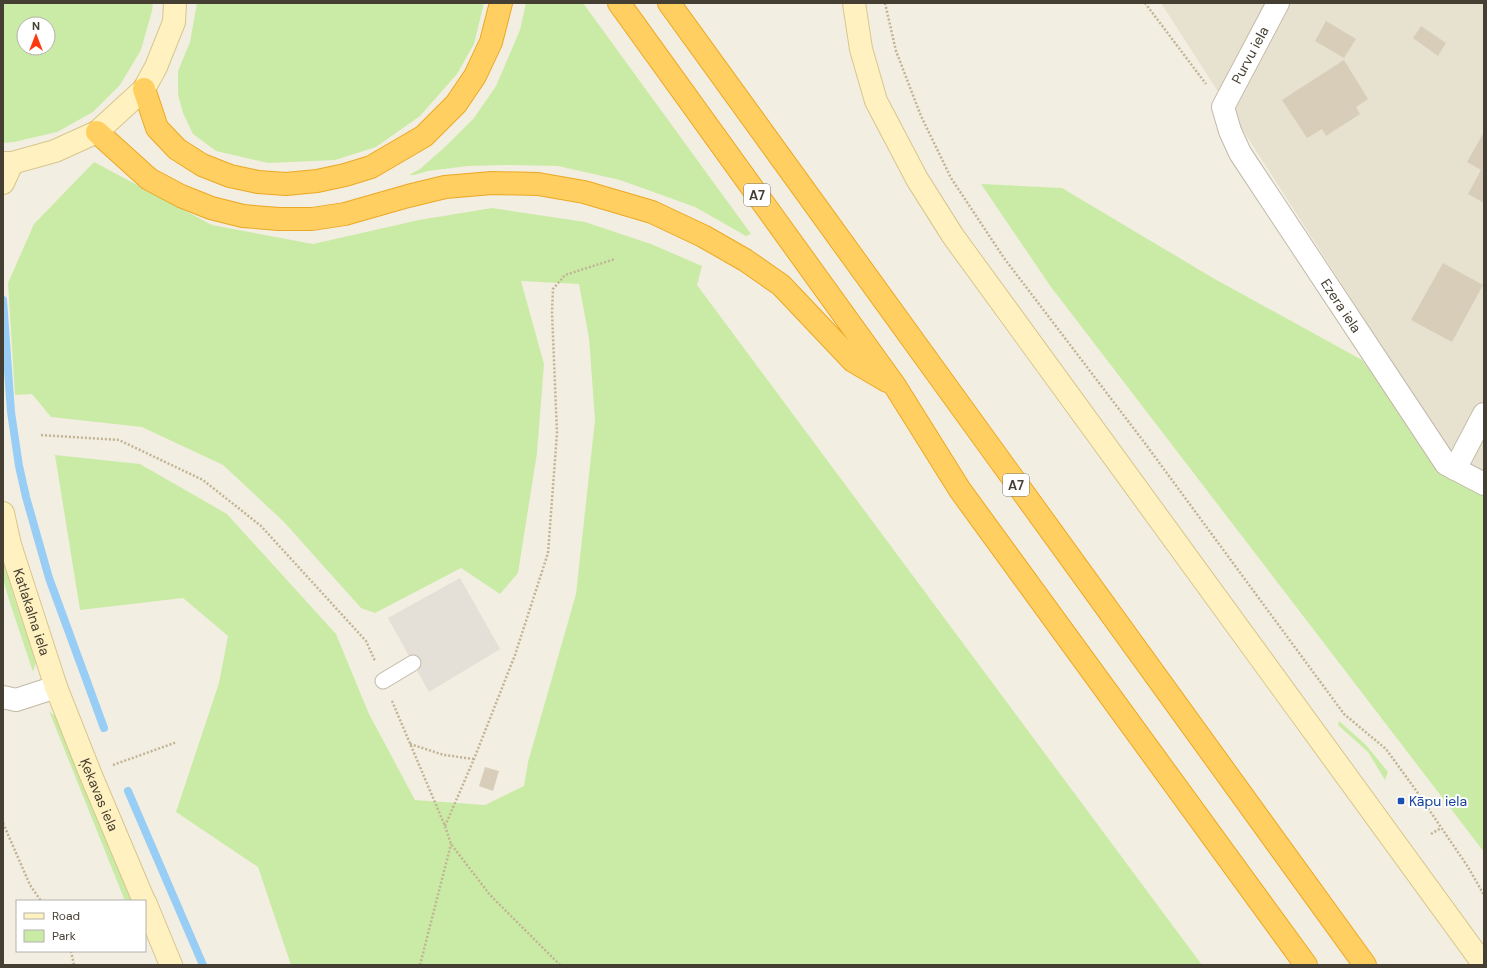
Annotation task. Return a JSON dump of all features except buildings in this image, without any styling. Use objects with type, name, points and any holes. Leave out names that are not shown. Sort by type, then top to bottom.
[{"type":"highway","points":[[144,89],[158,128],[177,149],[202,165],[230,176],[258,182],[280,184],[317,181],[345,175],[371,167],[424,136],[456,104],[475,76],[491,42],[501,3]]},
{"type":"highway","name":"A7","points":[[619,3],[895,386],[960,490],[1306,965]]},
{"type":"highway","name":"A7","points":[[669,3],[1365,965]]},
{"type":"highway","points":[[97,132],[149,179],[181,196],[211,208],[243,216],[279,219],[312,219],[345,214],[445,187],[492,183],[538,184],[584,192],[652,212],[703,236],[745,260],[781,285],[853,361],[895,386]]},
{"type":"main road","points":[[3,183],[8,163],[55,152],[97,132],[144,89],[156,67],[174,22],[175,3]]},
{"type":"main road","points":[[854,3],[861,49],[876,101],[917,179],[952,236],[1088,420],[1484,965]]},
{"type":"main road","name":"Katlakalna iela","points":[[3,513],[10,544],[56,687]]},
{"type":"main road","name":"Ķekavas iela","points":[[56,687],[90,773],[144,900]]},
{"type":"main road","name":"Ķekavas iela","points":[[146,904],[171,965]]},
{"type":"street","name":"Purvu iela","points":[[1223,107],[1278,3]]},
{"type":"street","name":"Ezera iela","points":[[1223,107],[1230,131],[1240,153],[1446,464],[1484,484]]},
{"type":"street","points":[[1455,468],[1484,414]]},
{"type":"street","points":[[3,697],[16,700],[56,687]]},
{"type":"lane","points":[[383,681],[414,664]]},
{"type":"path","points":[[884,3],[896,51],[921,116],[951,178],[1004,258],[1144,442],[1344,714],[1386,749],[1468,867],[1484,895]]},
{"type":"path","points":[[1145,3],[1223,107]]},
{"type":"path","points":[[445,826],[474,759],[515,655],[548,553],[557,433],[552,312],[553,289],[564,275],[615,259]]},
{"type":"path","points":[[41,435],[119,440],[203,480],[261,526],[366,641],[445,826],[451,844],[490,896],[560,965]]},
{"type":"path","points":[[90,773],[177,742]]},
{"type":"path","points":[[410,744],[444,755],[474,759]]},
{"type":"path","points":[[3,823],[30,885],[40,900]]},
{"type":"path","points":[[1431,834],[1441,828]]},
{"type":"path","points":[[420,965],[451,844]]},
{"type":"path","points":[[71,952],[74,965]]},
{"type":"shaded area","points":[[1161,3],[1484,3],[1484,474],[1451,454]]},
{"type":"shaded area","points":[[460,578],[500,649],[429,692],[388,618]]},
{"type":"green space","points":[[3,3],[153,3],[141,50],[120,85],[93,112],[57,132],[14,142],[3,143]]},
{"type":"green space","points":[[197,3],[484,3],[474,44],[457,74],[420,116],[376,147],[335,160],[268,163],[216,151],[193,134],[183,113],[178,94],[178,71],[190,42]]},
{"type":"green space","points":[[526,3],[583,3],[751,234],[746,236],[695,207],[620,180],[558,166],[468,166],[409,175],[420,169],[474,118],[496,86],[520,30]]},
{"type":"green space","points":[[94,162],[212,225],[313,244],[419,220],[492,208],[585,222],[651,244],[702,266],[697,285],[1202,965],[291,965],[258,867],[176,812],[219,683],[228,636],[183,598],[80,610],[55,455],[140,464],[227,514],[336,634],[369,714],[415,800],[485,805],[524,786],[528,762],[576,594],[595,420],[589,338],[579,284],[521,281],[544,364],[537,453],[518,573],[500,594],[461,568],[375,613],[361,608],[284,522],[223,465],[142,427],[51,417],[32,394],[15,395],[8,283],[34,224]]},
{"type":"green space","points":[[981,184],[1062,188],[1213,278],[1362,360],[1443,468],[1484,492],[1484,852],[1051,287]]},
{"type":"green space","points":[[3,558],[14,597],[36,662],[33,672],[3,578]]},
{"type":"green space","points":[[49,711],[58,719],[131,900],[125,900]]},
{"type":"green space","points":[[1339,721],[1366,745],[1388,772],[1385,780],[1368,752],[1338,725]]},
{"type":"waterway","points":[[3,300],[11,412],[19,466],[26,497],[49,578],[104,728]]},
{"type":"waterway","points":[[128,791],[203,965]]},
{"type":"place","name":"Kāpu iela","points":[[1401,801]]}]
